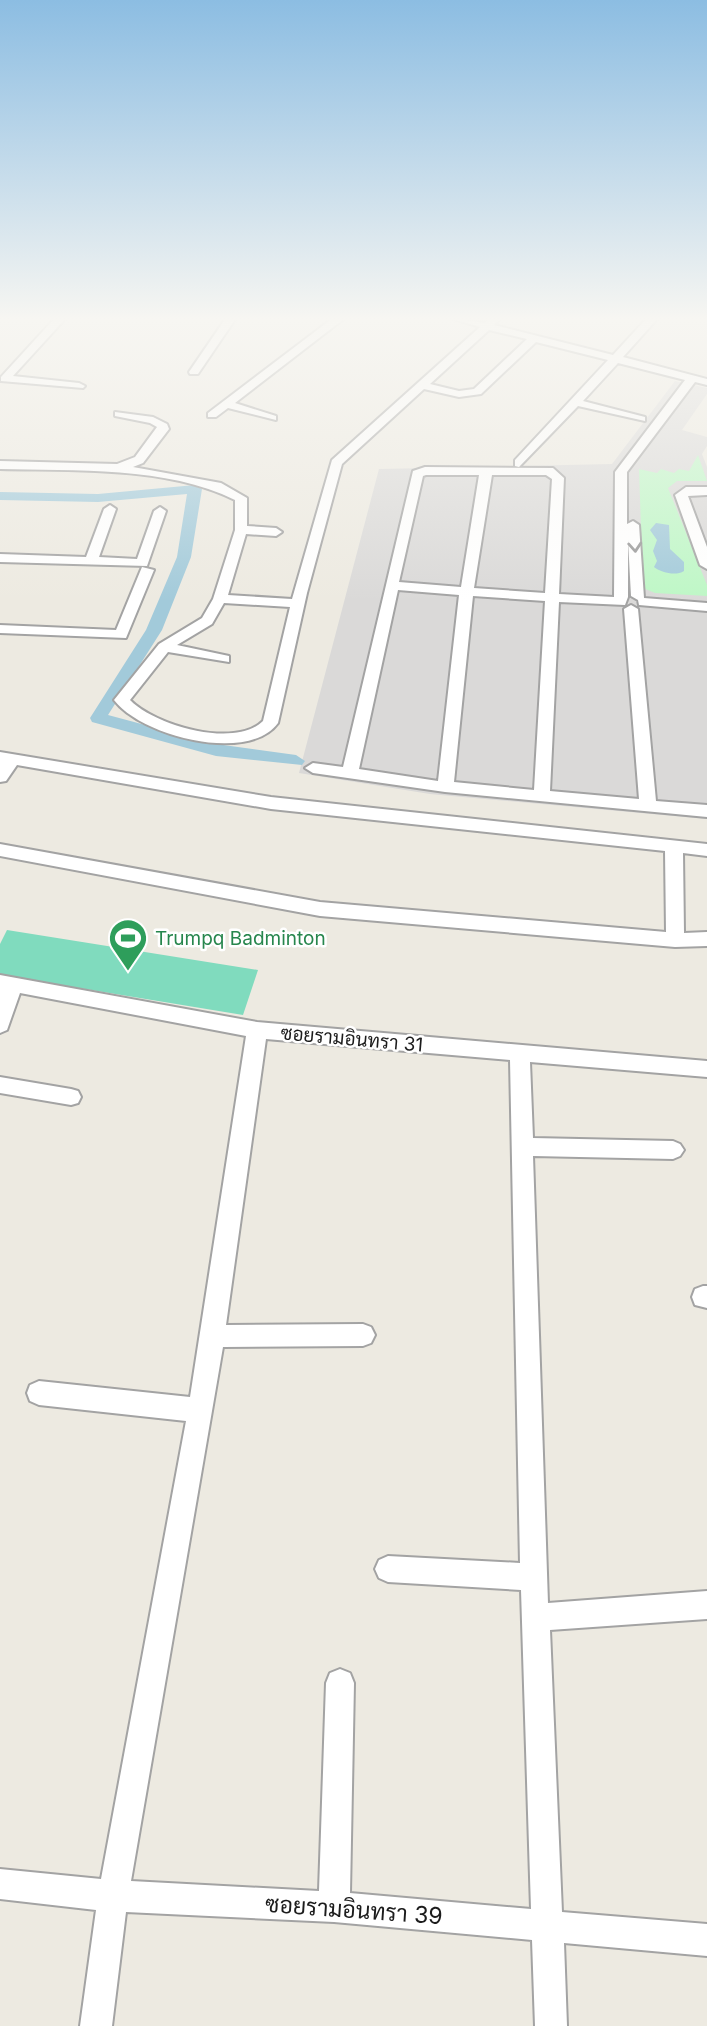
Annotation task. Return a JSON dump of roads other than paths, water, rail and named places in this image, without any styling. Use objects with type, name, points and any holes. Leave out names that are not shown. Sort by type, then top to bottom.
[{"type":"street","points":[[254,413],[272,418]]},
{"type":"street","points":[[0,465],[119,468],[207,483],[241,498],[241,530],[220,599],[207,621],[164,647],[122,700],[126,707],[156,724],[203,736],[246,740],[259,737],[270,723],[299,598],[335,463],[391,413]]},
{"type":"street","points":[[519,463],[565,413]]},
{"type":"street","points":[[616,413],[641,419]]},
{"type":"street","points":[[648,807],[630,601],[632,470],[676,413]]},
{"type":"street","points":[[119,414],[153,420],[161,423],[163,429],[139,460],[119,468]]},
{"type":"street","points":[[350,772],[417,474],[425,471],[556,473],[558,478],[541,795]]},
{"type":"street","points":[[445,787],[467,589],[486,471]]},
{"type":"street","points":[[707,491],[686,491],[681,495],[707,565]]},
{"type":"street","points":[[91,562],[110,509]]},
{"type":"street","points":[[0,558],[142,563],[160,511]]},
{"type":"street","points":[[241,530],[276,532]]},
{"type":"street","points":[[0,629],[121,635],[147,570]]},
{"type":"street","points":[[393,586],[707,607]]},
{"type":"street","points":[[220,599],[299,598]]},
{"type":"street","points":[[164,647],[224,659]]},
{"type":"street","points":[[0,777],[6,758],[271,803],[707,850]]},
{"type":"street","points":[[313,768],[445,787],[707,811]]},
{"type":"street","points":[[674,847],[675,940]]},
{"type":"street","points":[[0,850],[320,909],[675,940],[707,939]]},
{"type":"street","points":[[0,1025],[7,983]]},
{"type":"street","name":"ซอยรามอินทรา 31","points":[[7,983],[257,1030],[707,1069]]},
{"type":"street","points":[[96,2026],[113,1896],[213,1336],[257,1030]]},
{"type":"street","points":[[520,1054],[535,1618],[551,2026]]},
{"type":"street","points":[[0,1085],[71,1097]]},
{"type":"street","points":[[523,1147],[673,1150]]},
{"type":"street","points":[[213,1336],[363,1335]]},
{"type":"street","points":[[39,1393],[199,1410]]},
{"type":"street","points":[[388,1569],[534,1577]]},
{"type":"street","points":[[535,1618],[707,1605]]},
{"type":"street","points":[[334,1907],[340,1683]]},
{"type":"street","name":"ซอยรามอินทรา 39","points":[[0,1884],[113,1896],[334,1907],[707,1940]]},
{"type":"water","points":[[656,523],[669,525],[670,549],[684,562],[684,571],[669,573],[654,567],[657,561],[653,551],[657,540],[650,530]]},
{"type":"waterway","points":[[0,496],[98,498],[195,489],[184,557],[154,630],[98,718],[216,750],[296,761]]},
{"type":"place","name":"Trumpq Badminton","points":[[128,972]]}]
